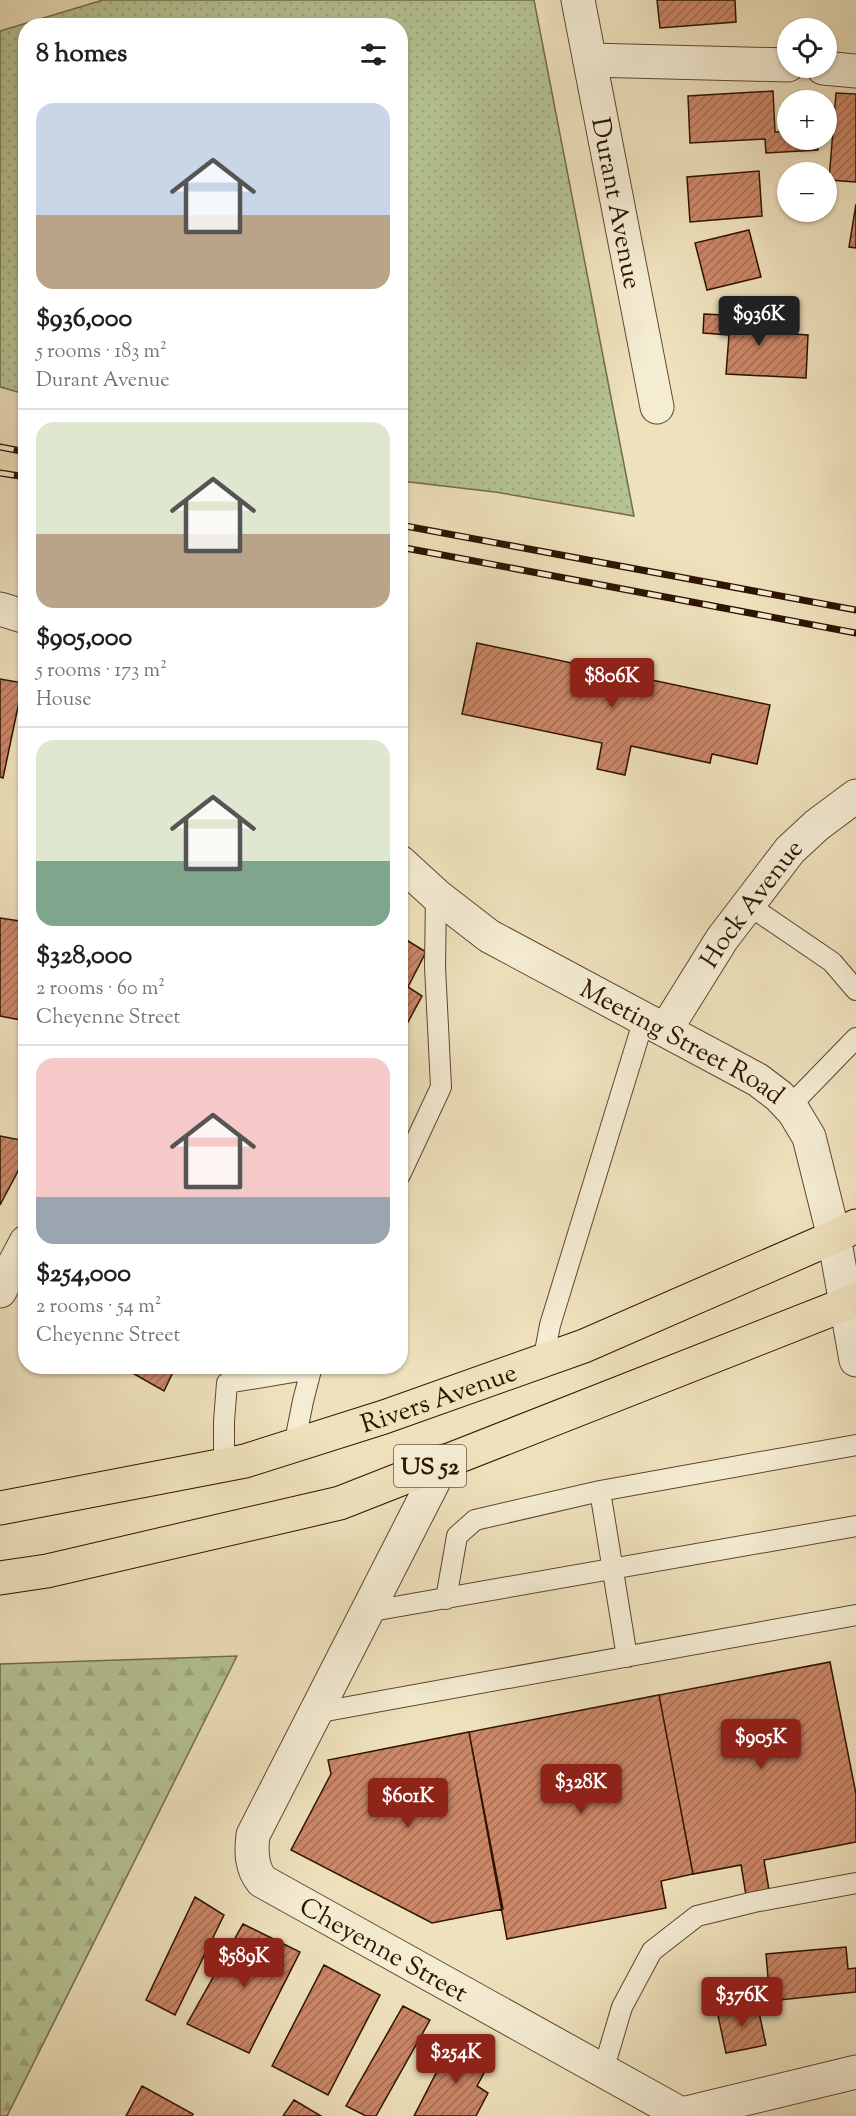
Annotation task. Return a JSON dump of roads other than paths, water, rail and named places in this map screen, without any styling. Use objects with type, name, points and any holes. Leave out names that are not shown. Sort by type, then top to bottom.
[{"type":"main road","name":"Rivers Avenue","points":[[0,1508],[224,1466],[294,1446],[543,1362],[845,1232]]},
{"type":"main road","name":"US 52","points":[[0,1578],[47,1571],[340,1503],[851,1303]]},
{"type":"street","name":"Durant Avenue","points":[[578,0],[657,407]]},
{"type":"street","points":[[590,60],[777,65]]},
{"type":"street","points":[[837,69],[856,71]]},
{"type":"street","points":[[0,609],[18,615]]},
{"type":"street","name":"Hock Avenue","points":[[655,1024],[790,850],[817,825],[856,796]]},
{"type":"street","name":"Meeting Street Road","points":[[408,869],[436,895],[489,936],[758,1080],[789,1107],[804,1125],[845,1232],[851,1303]]},
{"type":"street","points":[[0,1291],[18,1257]]},
{"type":"street","points":[[851,1303],[856,1360]]},
{"type":"street","points":[[315,1713],[444,1461]]},
{"type":"street","name":"Cheyenne Street","points":[[315,1713],[253,1835],[252,1850],[256,1875],[262,1881],[678,2115]]},
{"type":"street","points":[[678,2115],[856,2072]]},
{"type":"lane","points":[[408,1158],[441,1087],[435,967],[436,895]]},
{"type":"lane","points":[[747,904],[832,963],[856,990]]},
{"type":"lane","points":[[543,1362],[550,1325],[655,1024]]},
{"type":"lane","points":[[789,1107],[856,1038]]},
{"type":"lane","points":[[224,1466],[227,1383],[278,1374]]},
{"type":"lane","points":[[294,1446],[311,1374]]},
{"type":"lane","points":[[446,1599],[457,1536],[475,1520],[600,1491],[856,1445]]},
{"type":"lane","points":[[600,1491],[627,1657]]},
{"type":"lane","points":[[366,1612],[856,1526]]},
{"type":"lane","points":[[315,1713],[856,1615]]},
{"type":"lane","points":[[603,2071],[622,2007],[652,1951],[697,1916],[754,1902],[856,1883]]},
{"type":"railway","points":[[0,447],[18,450]]},
{"type":"railway","points":[[0,473],[18,476]]},
{"type":"railway","points":[[408,526],[856,610]]},
{"type":"railway","points":[[408,549],[856,633]]}]
